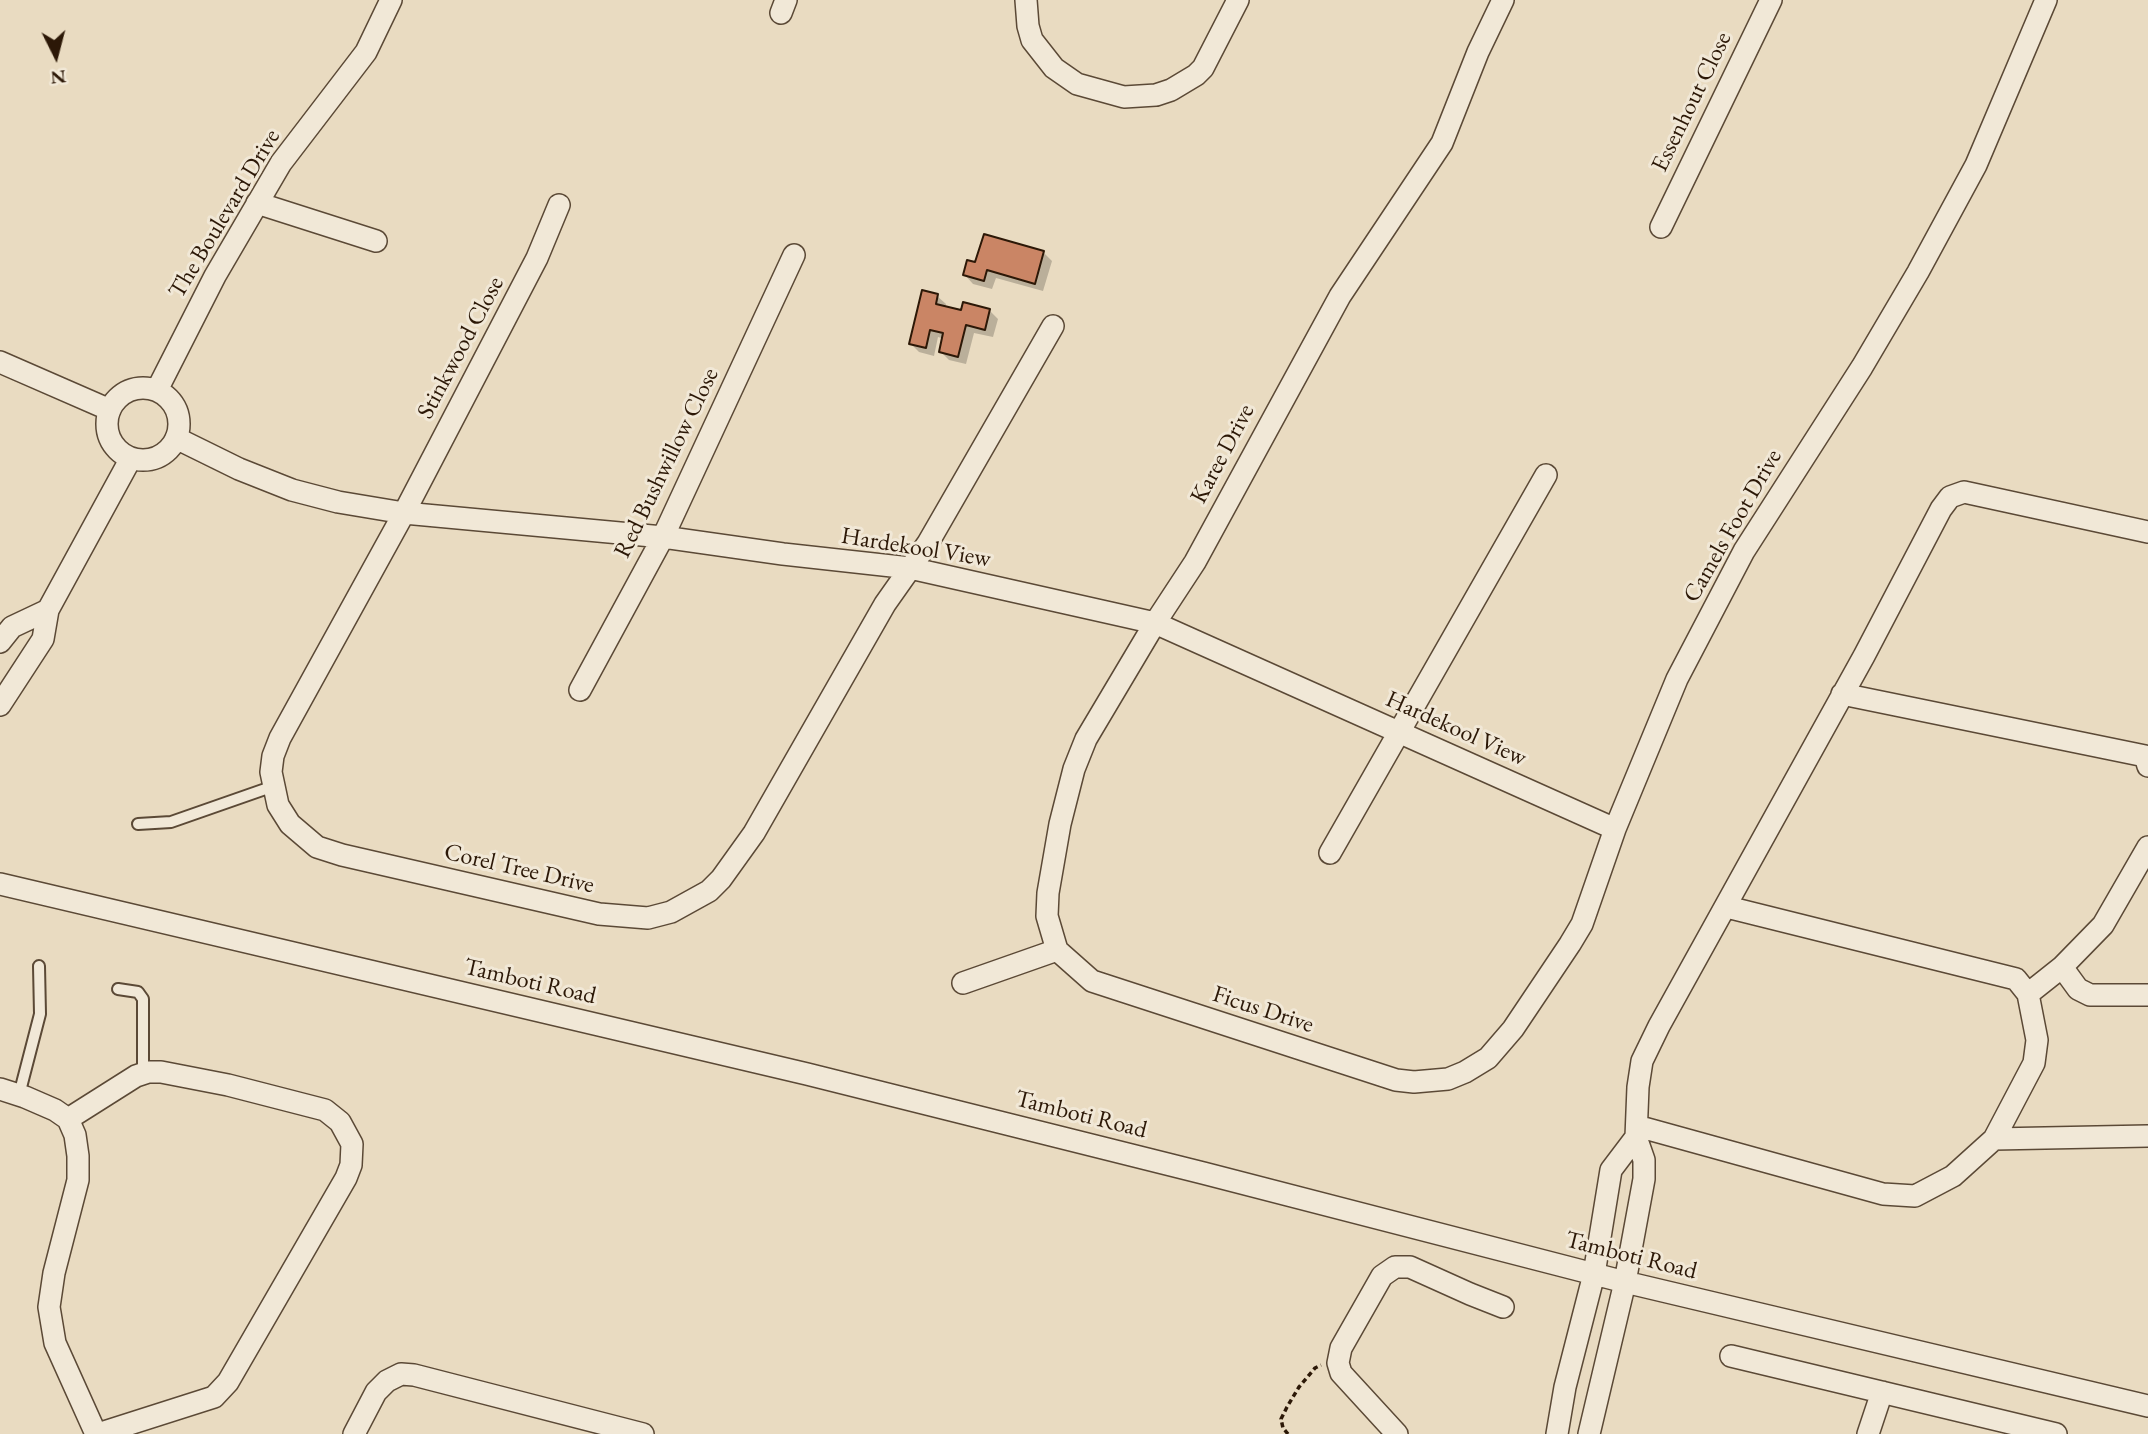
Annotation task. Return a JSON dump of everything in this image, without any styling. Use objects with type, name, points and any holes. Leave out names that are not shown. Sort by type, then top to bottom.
[{"type":"street","name":"The Boulevard Drive","points":[[157,390],[215,276],[281,163],[366,51],[391,0]]},
{"type":"street","points":[[1027,0],[1028,26],[1032,40],[1054,68],[1077,84],[1124,97],[1156,95],[1171,90],[1196,75],[1203,68],[1238,0]]},
{"type":"street","name":"Karee Drive","points":[[1058,950],[1047,916],[1048,894],[1060,824],[1074,769],[1086,739],[1195,562],[1340,296],[1442,143],[1478,52],[1503,0]]},
{"type":"street","name":"Essenhout Close","points":[[1661,227],[1771,0]]},
{"type":"street","name":"Camels Foot Drive","points":[[1465,1072],[1488,1058],[1513,1029],[1570,944],[1589,906],[1615,829],[1677,679],[1744,551],[1862,367],[1918,272],[1976,165],[2046,0]]},
{"type":"street","points":[[257,204],[376,241]]},
{"type":"street","name":"Stinkwood Close","points":[[404,513],[537,258],[559,205]]},
{"type":"street","name":"Red Bushwillow Close","points":[[580,690],[663,537],[794,256]]},
{"type":"street","name":"Corel Tree Drive","points":[[404,513],[280,738],[272,764],[274,786],[278,805],[290,824],[317,847],[329,851],[599,914],[648,918],[671,912],[709,891],[754,834],[879,614],[928,542],[1053,326]]},
{"type":"street","points":[[0,362],[110,410]]},
{"type":"street","points":[[136,388],[157,390],[170,398],[177,409],[180,420],[176,438],[166,453],[155,458],[131,458],[121,452],[108,433],[110,410],[125,392],[136,388]]},
{"type":"street","name":"Hardekool View","points":[[176,438],[239,469],[292,489],[338,502],[404,513],[663,537],[910,568],[1155,623],[1615,829]]},
{"type":"street","points":[[0,705],[43,639],[48,610],[131,458]]},
{"type":"street","points":[[1330,853],[1546,475]]},
{"type":"street","points":[[1589,1434],[1625,1282],[1644,1180],[1644,1160],[1636,1131],[1637,1087],[1642,1061],[1933,523],[1950,497],[1964,492],[2148,532]]},
{"type":"street","points":[[0,642],[12,627],[48,610]]},
{"type":"street","points":[[1842,694],[2147,759]]},
{"type":"street","points":[[2028,994],[2062,967],[2103,925],[2148,847]]},
{"type":"street","name":"Tamboti Road","points":[[0,884],[807,1074],[1625,1282],[2148,1406]]},
{"type":"street","points":[[1636,1131],[1883,1194],[1904,1197],[1923,1193],[1953,1176],[1994,1139],[2036,1055],[2028,994],[2021,983],[2006,974],[1727,907]]},
{"type":"street","points":[[963,983],[1058,950]]},
{"type":"street","name":"Ficus Drive","points":[[1058,950],[1092,981],[1396,1080],[1430,1082],[1465,1072]]},
{"type":"street","points":[[2062,967],[2078,989],[2090,995],[2148,995]]},
{"type":"street","points":[[10,1092],[55,1110],[68,1119],[75,1135],[78,1180],[54,1273],[49,1307],[51,1327],[61,1359],[97,1434],[214,1398],[228,1382],[346,1178],[353,1154],[347,1133],[340,1122],[325,1110],[175,1074],[143,1073],[68,1119]]},
{"type":"street","points":[[1557,1434],[1565,1387],[1594,1274],[1611,1170],[1636,1131]]},
{"type":"street","points":[[1994,1139],[2148,1136]]},
{"type":"street","points":[[1398,1434],[1341,1373],[1338,1355],[1382,1276],[1395,1267],[1418,1269],[1503,1307]]},
{"type":"street","points":[[1731,1356],[2056,1434]]},
{"type":"street","points":[[354,1434],[376,1392],[387,1381],[401,1374],[414,1375],[613,1431],[643,1434]]},
{"type":"street","points":[[1868,1434],[1881,1392]]},
{"type":"lane","points":[[138,824],[171,822],[274,786]]},
{"type":"lane","points":[[10,1092],[40,1014],[39,966]]},
{"type":"lane","points":[[118,989],[138,992],[143,999],[143,1073]]},
{"type":"path","points":[[1288,1434],[1283,1428],[1282,1419],[1299,1387],[1315,1368],[1338,1355]]},
{"type":"building","points":[[984,234],[1044,251],[1035,284],[987,270],[984,281],[963,275],[967,260],[975,262]]},
{"type":"building","points":[[922,290],[938,294],[936,304],[961,310],[963,302],[990,309],[985,330],[966,325],[958,357],[939,352],[943,333],[930,330],[926,348],[909,344]]}]
